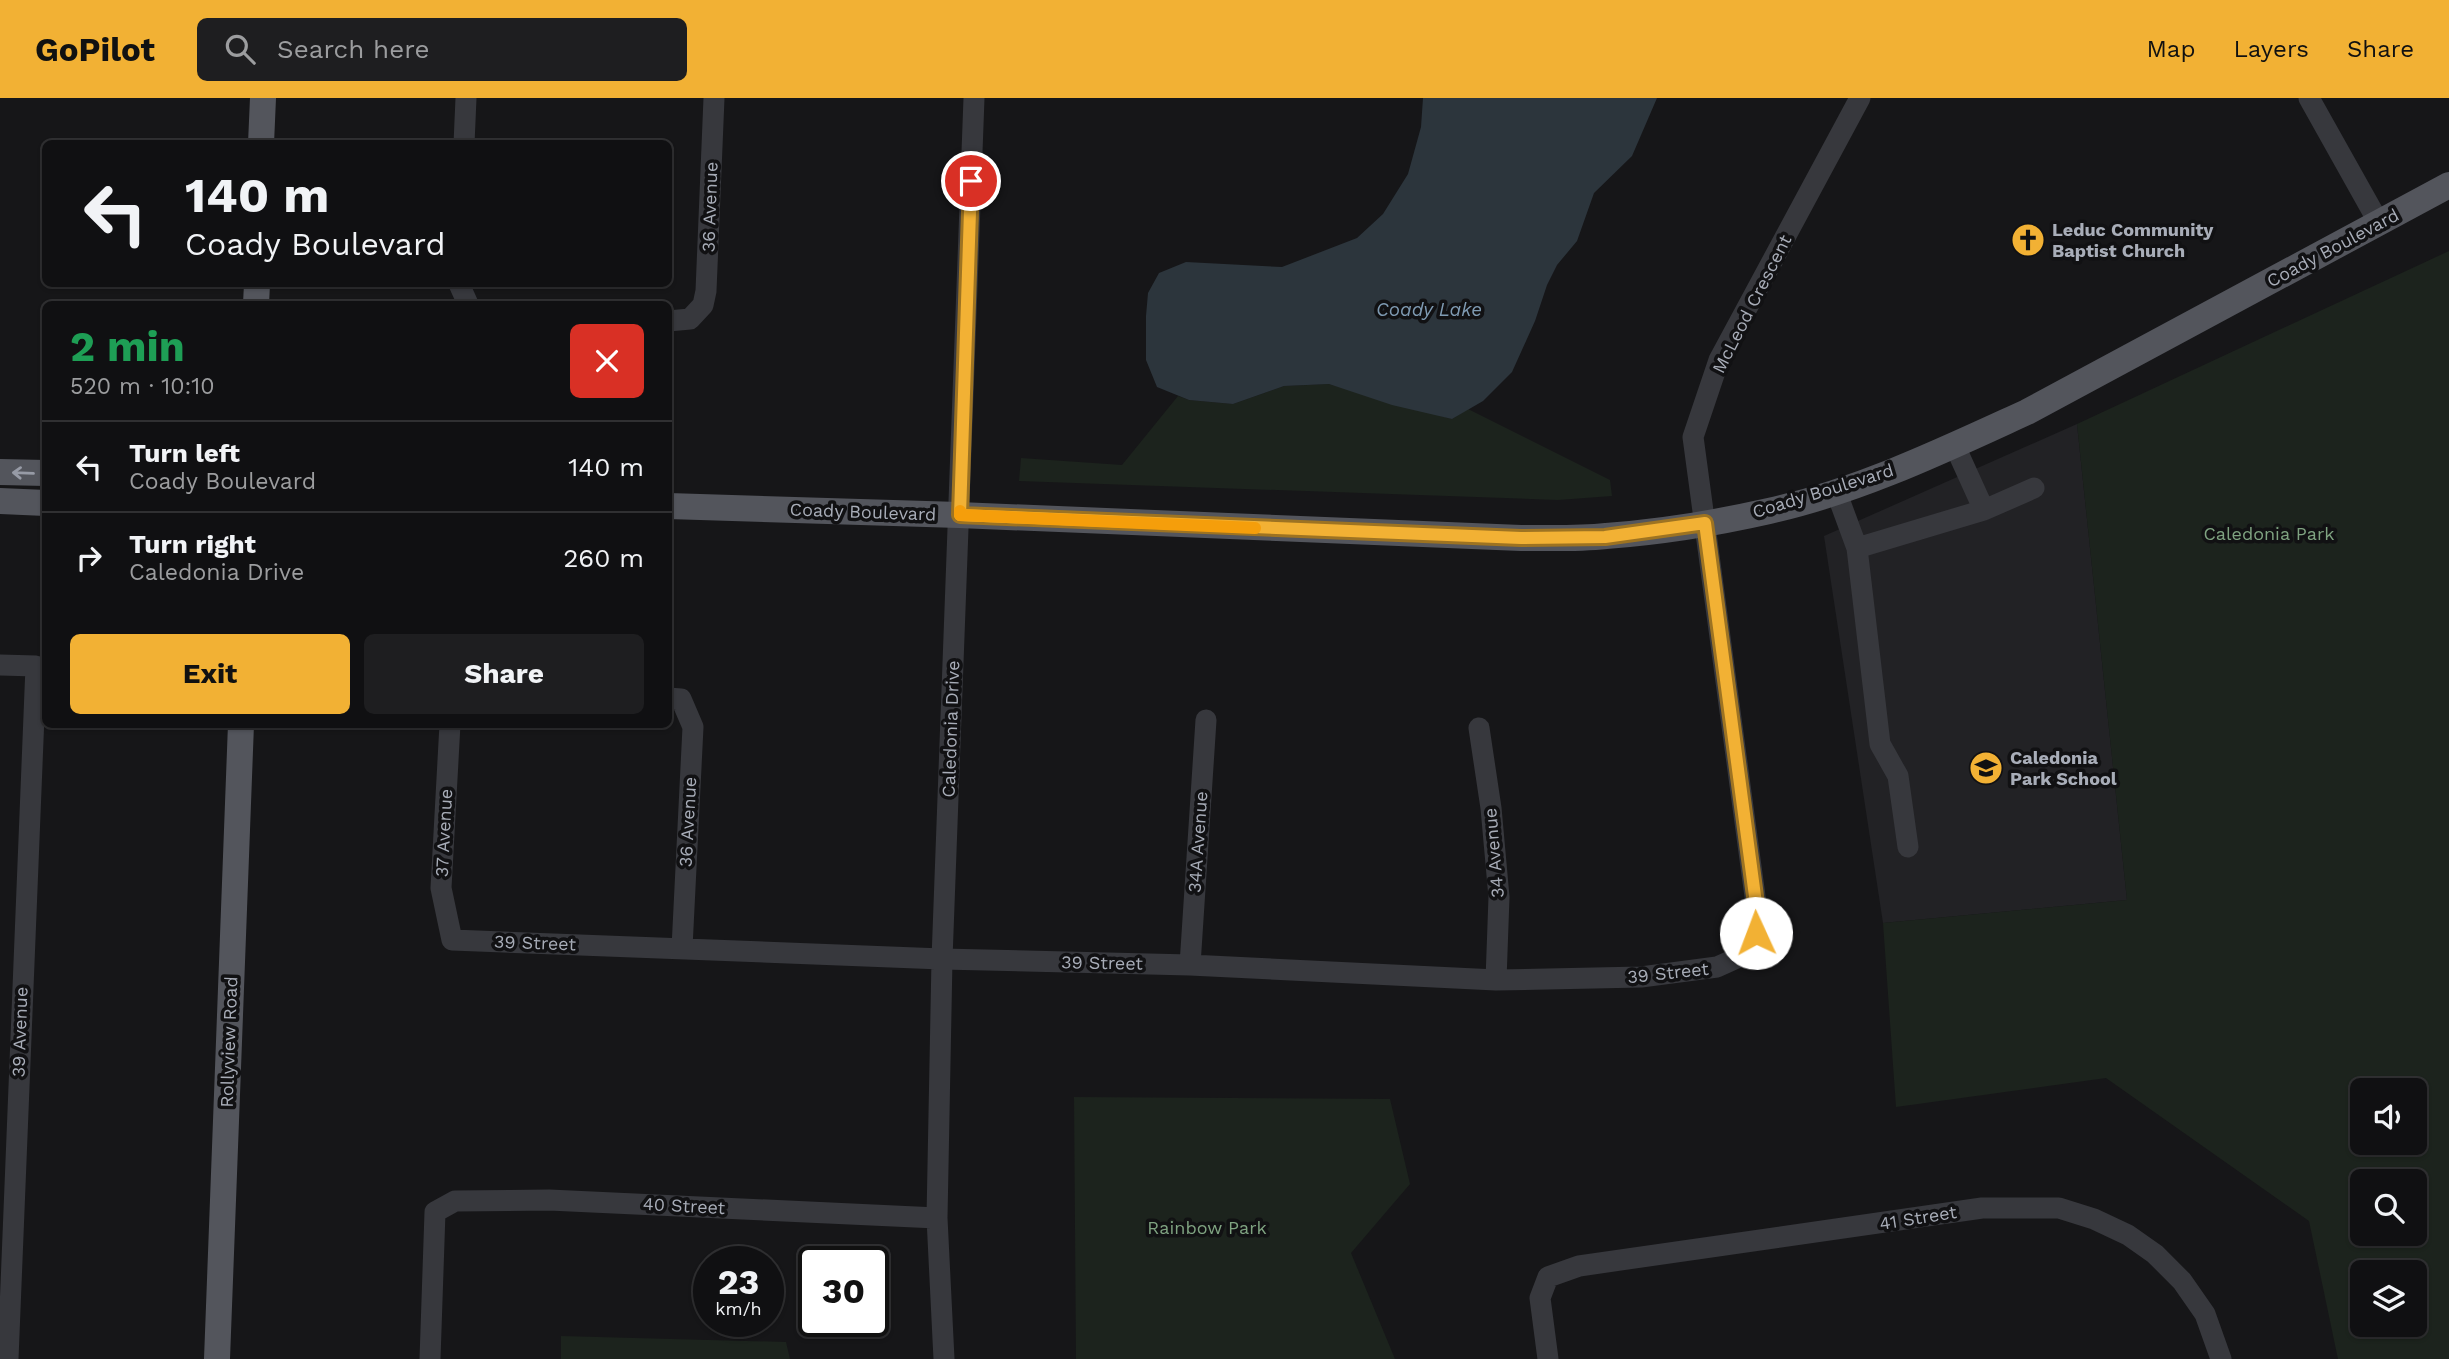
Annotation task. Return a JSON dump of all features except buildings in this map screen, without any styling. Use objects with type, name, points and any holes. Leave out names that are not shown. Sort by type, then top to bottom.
[{"type":"main road","points":[[261,140],[263,98]]},
{"type":"main road","name":"Coady Boulevard","points":[[672,506],[1521,538],[1605,537],[1705,523],[1771,511],[1836,491],[2027,412],[2449,185]]},
{"type":"main road","points":[[0,472],[42,473]]},
{"type":"main road","points":[[0,501],[42,503]]},
{"type":"main road","name":"Rollyview Road","points":[[217,1359],[241,728]]},
{"type":"street","points":[[464,140],[466,98]]},
{"type":"street","name":"36 Avenue","points":[[672,321],[690,319],[697,314],[703,305],[706,291],[714,98]]},
{"type":"street","name":"Caledonia Drive","points":[[944,1359],[937,1217],[942,959],[974,98]]},
{"type":"street","name":"McLeod Crescent","points":[[1748,953],[1756,933],[1757,911],[1693,437],[1719,360],[1860,98]]},
{"type":"street","points":[[2309,98],[2379,223]]},
{"type":"street","points":[[1954,444],[1984,510]]},
{"type":"street","points":[[1857,548],[1984,510],[2034,488]]},
{"type":"street","points":[[1836,491],[1857,548],[1880,744],[1898,776],[1908,847]]},
{"type":"street","name":"39 Avenue","points":[[0,664],[36,666],[7,1189],[8,1359]]},
{"type":"street","name":"36 Avenue","points":[[675,698],[693,727],[681,948]]},
{"type":"street","name":"34A Avenue","points":[[1190,965],[1206,720]]},
{"type":"street","name":"37 Avenue","points":[[450,728],[441,888],[452,940]]},
{"type":"street","name":"34 Avenue","points":[[1479,728],[1491,808],[1499,897],[1496,980]]},
{"type":"street","name":"39 Street","points":[[452,940],[942,959],[1190,965],[1496,980],[1641,977],[1717,967],[1748,953]]},
{"type":"street","name":"40 Street","points":[[430,1359],[435,1212],[455,1200],[550,1200],[937,1217]]},
{"type":"street","name":"41 Street","points":[[1548,1359],[1540,1298],[1548,1277],[1579,1266],[1982,1208],[2059,1208],[2094,1219],[2128,1235],[2155,1254],[2182,1281],[2205,1314],[2221,1359]]},
{"type":"shaded area","name":"Caledonia Park School","points":[[2077,424],[2127,900],[1883,923],[1824,536]]},
{"type":"green space","name":"Caledonia Park","points":[[2449,251],[2449,1359],[2338,1359],[2309,1221],[2106,1078],[1896,1107],[1883,923],[2127,900],[2077,424]]},
{"type":"green space","points":[[1329,384],[1452,419],[1468,409],[1610,480],[1612,496],[1558,500],[1019,481],[1021,458],[1122,465],[1178,396],[1189,400],[1233,404],[1284,386]]},
{"type":"green space","name":"Rainbow Park","points":[[1074,1097],[1390,1099],[1410,1184],[1351,1253],[1395,1359],[1076,1359]]},
{"type":"green space","points":[[561,1336],[786,1342],[790,1359],[561,1359]]},
{"type":"water","name":"Coady Lake","points":[[1423,98],[1657,98],[1632,156],[1594,193],[1577,241],[1557,265],[1547,285],[1535,321],[1512,372],[1483,401],[1452,419],[1392,405],[1329,384],[1284,386],[1233,404],[1189,400],[1157,387],[1146,360],[1146,316],[1148,293],[1159,273],[1186,262],[1282,267],[1357,238],[1383,214],[1408,174],[1421,127]]},
{"type":"slow traffic","points":[[960,511],[960,515],[1255,528]]},
{"type":"place","name":"Leduc Community Baptist Church","points":[[2028,240]]},
{"type":"place","name":"Caledonia Park School","points":[[1986,768]]},
{"type":"route","points":[[971,181],[960,515],[1521,538],[1605,537],[1705,523],[1757,911],[1756,933]]}]
